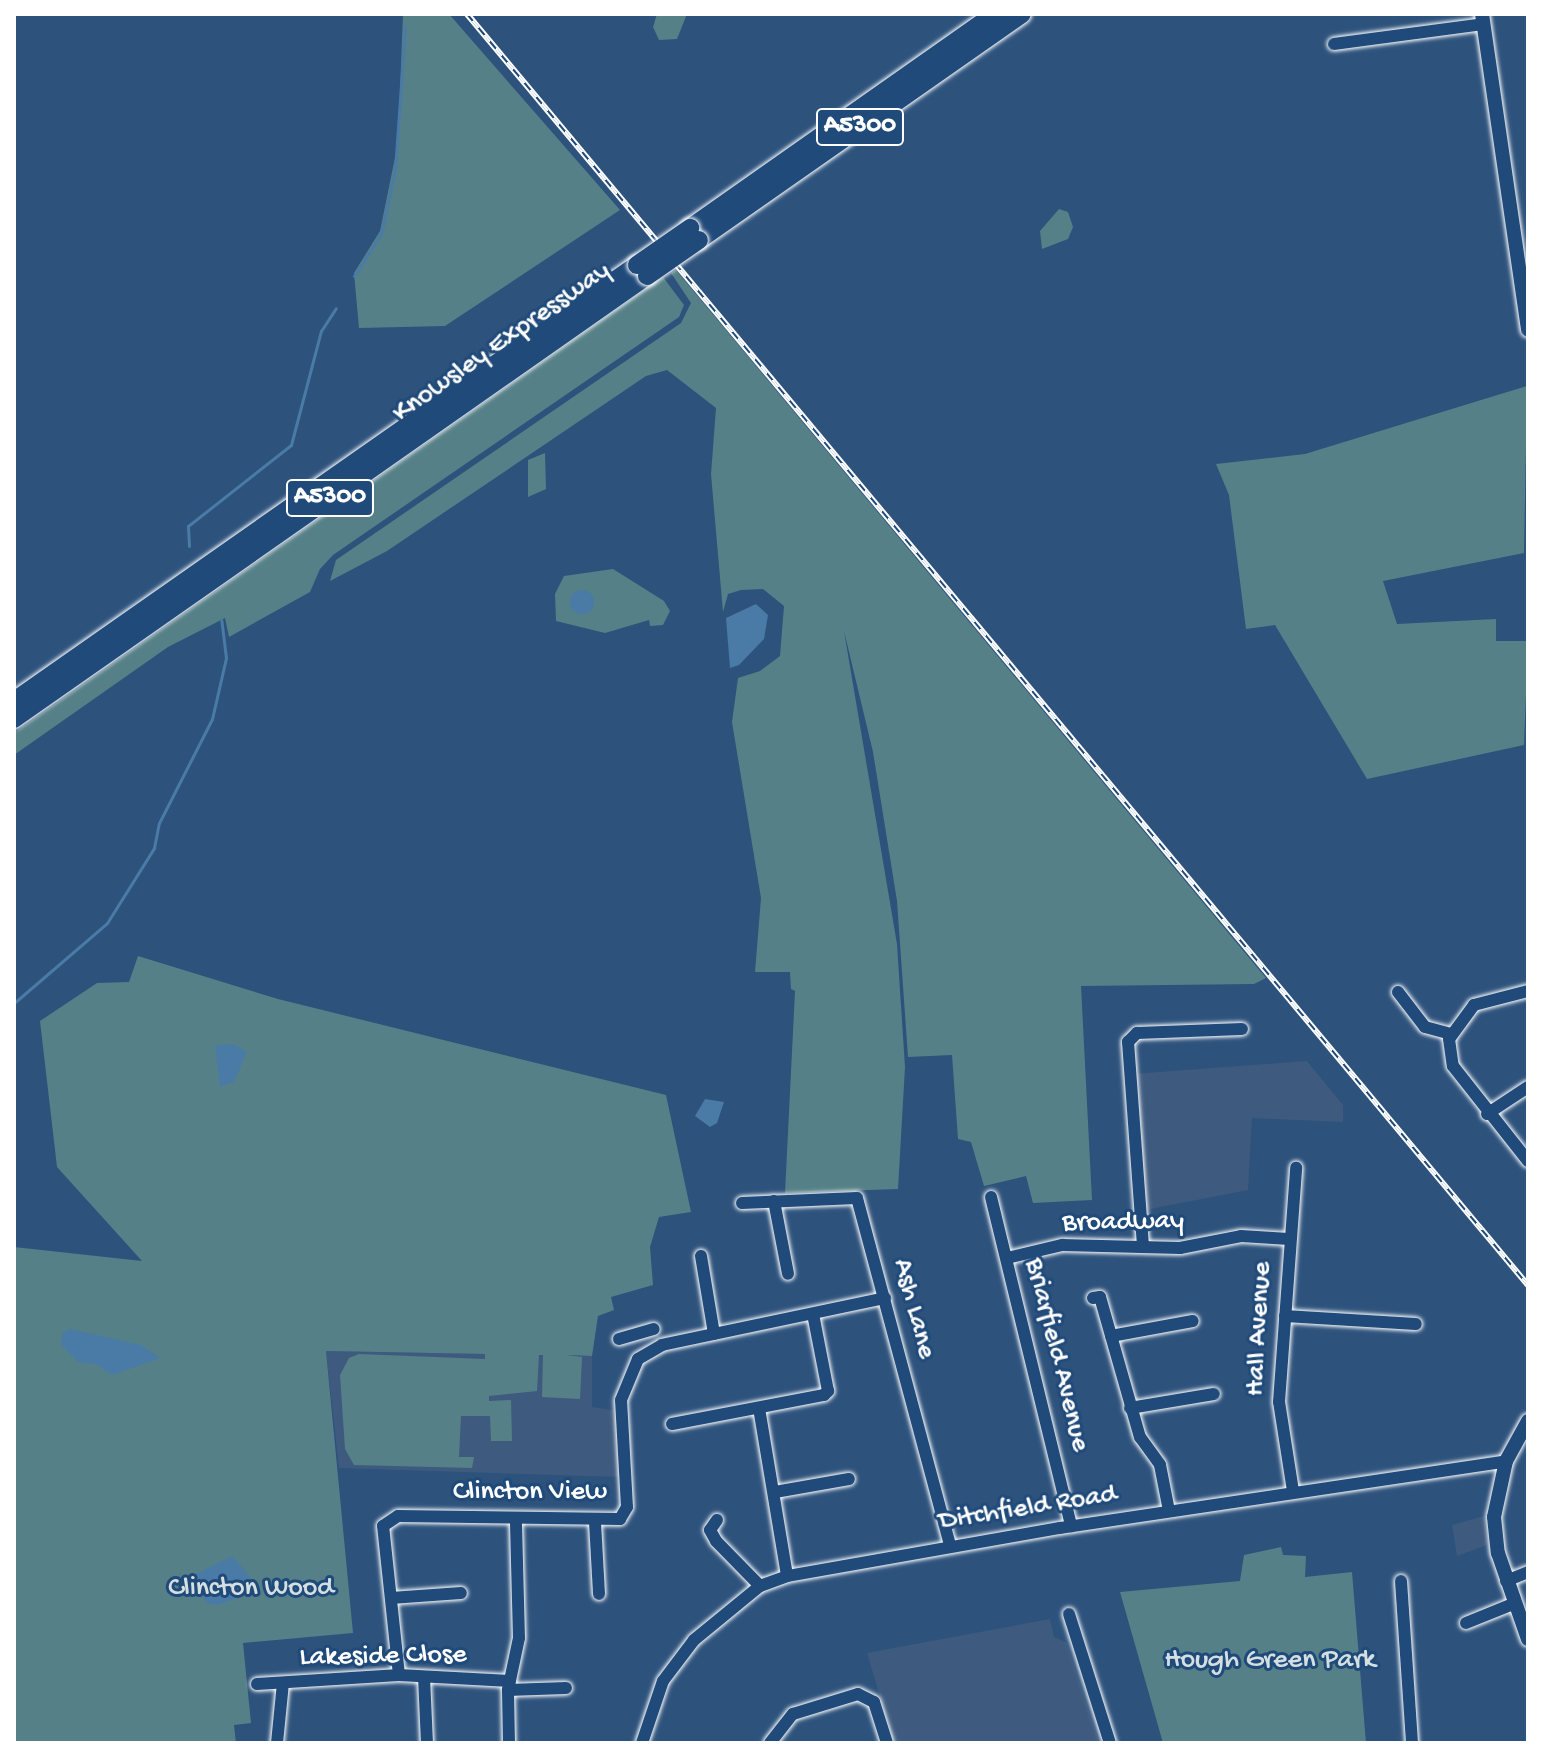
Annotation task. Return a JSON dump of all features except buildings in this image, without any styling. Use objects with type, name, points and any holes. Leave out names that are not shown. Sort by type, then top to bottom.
[{"type":"highway","name":"Knowsley Expressway","points":[[694,234],[995,14]]},
{"type":"highway","name":"Knowsley Expressway","points":[[14,701],[694,234],[1022,14]]},
{"type":"highway","name":"Knowsley Expressway","points":[[14,719],[642,270]]},
{"type":"main road","points":[[1483,19],[1528,330]]},
{"type":"main road","points":[[1528,1421],[1506,1461],[1494,1517],[1506,1581],[1528,1639]]},
{"type":"street","points":[[1334,44],[1483,19]]},
{"type":"street","points":[[1528,991],[1474,1005],[1451,1034],[1453,1066],[1487,1114],[1528,1161]]},
{"type":"street","points":[[1398,992],[1425,1027],[1451,1034]]},
{"type":"street","points":[[1143,1246],[1128,1042],[1137,1033],[1242,1029]]},
{"type":"street","points":[[1487,1114],[1528,1087]]},
{"type":"street","name":"Hall Avenue","points":[[1293,1491],[1279,1402],[1296,1168]]},
{"type":"street","name":"Briarfield Avenue","points":[[991,1197],[1071,1526]]},
{"type":"street","name":"Ash Lane","points":[[742,1203],[857,1198],[950,1545]]},
{"type":"street","points":[[774,1201],[788,1274]]},
{"type":"street","name":"Broadway","points":[[1007,1258],[1062,1245],[1180,1248],[1241,1236],[1289,1239]]},
{"type":"street","points":[[701,1256],[714,1334]]},
{"type":"street","points":[[1093,1298],[1100,1297],[1140,1437],[1160,1465],[1169,1511]]},
{"type":"street","points":[[619,1339],[648,1331],[650,1350],[885,1298]]},
{"type":"street","points":[[672,1424],[828,1391],[813,1314]]},
{"type":"street","points":[[1285,1316],[1416,1324]]},
{"type":"street","points":[[1111,1336],[1188,1318]]},
{"type":"street","name":"Clincton View","points":[[399,1675],[383,1526],[398,1516],[595,1522],[620,1519],[627,1507],[621,1400],[638,1359],[650,1350]]},
{"type":"street","points":[[1130,1408],[1209,1399]]},
{"type":"street","points":[[759,1408],[787,1576]]},
{"type":"street","name":"Ditchfield Road","points":[[642,1743],[663,1681],[694,1640],[760,1586],[787,1576],[950,1545],[1506,1461]]},
{"type":"street","points":[[775,1492],[849,1479]]},
{"type":"street","points":[[509,1743],[509,1686],[519,1638],[516,1520]]},
{"type":"street","points":[[717,1520],[710,1530],[716,1541],[760,1586]]},
{"type":"street","points":[[595,1522],[599,1594]]},
{"type":"street","points":[[1506,1581],[1528,1572]]},
{"type":"street","points":[[1401,1581],[1412,1743]]},
{"type":"street","points":[[391,1598],[461,1593]]},
{"type":"street","points":[[1466,1623],[1513,1604]]},
{"type":"street","points":[[1069,1614],[1110,1743]]},
{"type":"street","name":"Lakeside Close","points":[[257,1684],[399,1675],[509,1686],[566,1688]]},
{"type":"street","points":[[424,1677],[427,1743]]},
{"type":"street","points":[[277,1743],[283,1683]]},
{"type":"street","points":[[770,1743],[793,1714],[858,1694],[874,1702],[887,1743]]},
{"type":"shaded area","points":[[582,590],[590,594],[594,602],[590,610],[582,614],[574,610],[570,602],[574,594]]},
{"type":"shaded area","points":[[756,604],[768,615],[764,639],[739,665],[730,668],[726,618]]},
{"type":"shaded area","points":[[232,1044],[247,1051],[234,1082],[220,1087],[215,1046]]},
{"type":"shaded area","points":[[1307,1061],[1343,1105],[1343,1122],[1252,1118],[1248,1190],[1145,1210],[1133,1074]]},
{"type":"shaded area","points":[[705,1099],[724,1102],[717,1123],[710,1127],[695,1116]]},
{"type":"shaded area","points":[[70,1329],[141,1345],[160,1358],[112,1375],[96,1364],[78,1362],[61,1345],[63,1332]]},
{"type":"shaded area","points":[[326,1351],[592,1356],[592,1407],[617,1411],[621,1477],[339,1468]]},
{"type":"shaded area","points":[[1484,1516],[1487,1545],[1457,1556],[1452,1525]]},
{"type":"shaded area","points":[[233,1556],[260,1590],[217,1605],[207,1603],[198,1592],[196,1574]]},
{"type":"shaded area","points":[[1050,1619],[1054,1637],[1066,1642],[1099,1743],[894,1743],[867,1653]]},
{"type":"green space","points":[[403,14],[449,14],[620,210],[445,326],[359,328],[354,273],[380,231],[398,143]]},
{"type":"green space","points":[[657,14],[687,14],[677,39],[659,40],[653,27]]},
{"type":"green space","points":[[1059,209],[1068,212],[1073,227],[1068,239],[1042,249],[1040,231]]},
{"type":"green space","points":[[676,270],[1266,978],[1254,984],[1081,986],[1092,1200],[1033,1203],[1026,1176],[984,1186],[971,1142],[958,1139],[952,1055],[908,1057],[897,901],[873,752],[844,631],[897,944],[905,1067],[898,1189],[785,1193],[795,991],[791,989],[790,972],[755,972],[761,898],[732,722],[738,678],[760,671],[780,656],[784,606],[763,589],[741,590],[728,594],[723,612],[711,474],[716,408],[667,370],[646,376],[387,551],[330,581],[336,560],[681,323],[691,303],[671,273]]},
{"type":"green space","points":[[663,277],[684,305],[679,317],[333,555],[320,569],[310,592],[229,637],[225,618],[168,647],[14,755],[14,733]]},
{"type":"green space","points":[[1527,386],[1524,553],[1383,581],[1397,624],[1496,619],[1496,641],[1528,641],[1524,745],[1367,779],[1275,625],[1246,629],[1229,495],[1216,464],[1305,454]]},
{"type":"green space","points":[[545,453],[546,489],[528,497],[528,460]]},
{"type":"green space","points":[[613,569],[664,601],[670,611],[663,625],[650,626],[649,620],[605,633],[556,621],[555,594],[564,576]]},
{"type":"green space","name":"Clincton Wood","points":[[138,956],[278,999],[666,1095],[691,1212],[659,1217],[650,1247],[653,1285],[611,1297],[614,1310],[598,1316],[592,1356],[566,1355],[582,1357],[580,1399],[542,1397],[543,1355],[539,1355],[537,1391],[489,1396],[489,1401],[511,1400],[512,1441],[491,1441],[490,1416],[461,1416],[459,1457],[474,1457],[472,1468],[354,1465],[345,1449],[340,1375],[349,1358],[359,1354],[485,1359],[485,1354],[326,1351],[353,1633],[243,1643],[251,1723],[234,1725],[236,1743],[14,1743],[14,1247],[142,1261],[57,1167],[40,1021],[97,983],[129,982]]},
{"type":"green space","name":"Hough Green Park","points":[[1281,1547],[1283,1555],[1306,1556],[1305,1577],[1352,1572],[1366,1743],[1163,1743],[1120,1592],[1240,1581],[1244,1555]]},
{"type":"waterway","points":[[354,276],[381,234],[395,170],[405,26]]},
{"type":"waterway","points":[[189,546],[188,526],[291,445],[321,331],[336,308]]},
{"type":"waterway","points":[[14,1003],[107,923],[154,848],[159,823],[212,719],[226,658],[221,620]]},
{"type":"railway","points":[[467,14],[1528,1285]]}]
